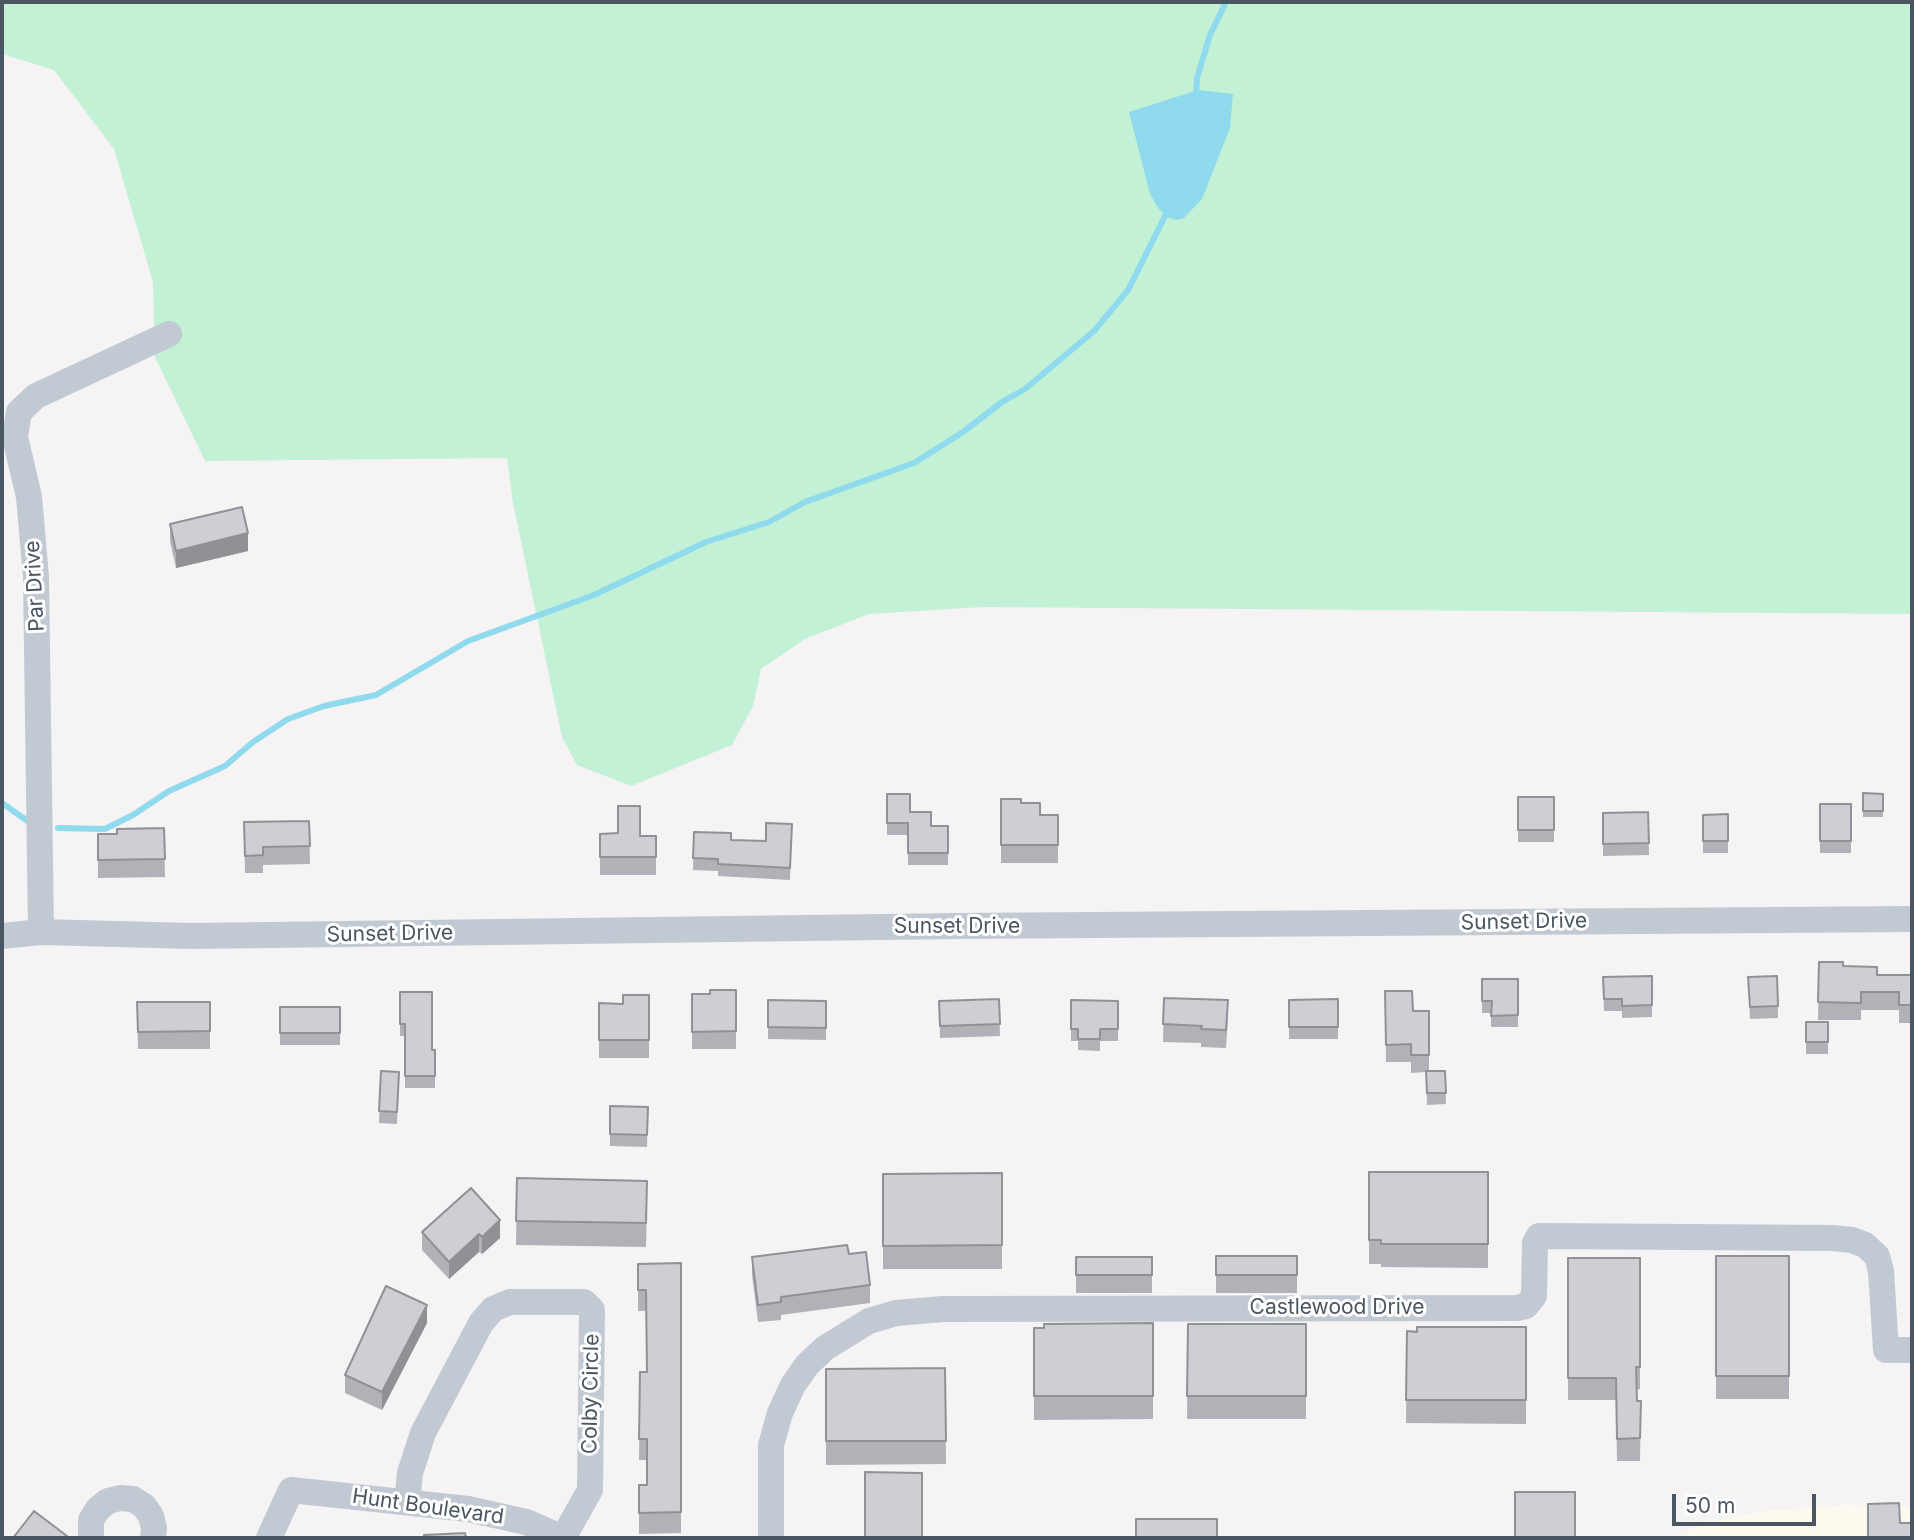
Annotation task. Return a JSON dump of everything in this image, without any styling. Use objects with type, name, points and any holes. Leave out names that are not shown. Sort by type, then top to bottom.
[{"type":"street","name":"Par Drive","points":[[41,932],[36,577],[29,497],[15,437],[19,412],[36,396],[169,334]]},
{"type":"street","name":"Sunset Drive","points":[[2,936],[41,932],[192,936],[973,926],[1912,919]]},
{"type":"street","name":"Castlewood Drive","points":[[771,1538],[771,1445],[779,1413],[793,1385],[807,1365],[825,1348],[869,1321],[896,1313],[943,1309],[1517,1308],[1526,1306],[1534,1296],[1535,1243],[1539,1236],[1833,1238],[1852,1240],[1865,1245],[1877,1256],[1881,1271],[1886,1350],[1912,1350]]},
{"type":"street","name":"Colby Circle","points":[[407,1503],[410,1473],[424,1433],[481,1323],[493,1309],[510,1302],[584,1302],[592,1310],[590,1490],[563,1538]]},
{"type":"street","name":"Hunt Boulevard","points":[[270,1538],[291,1490],[491,1514],[526,1522],[563,1538]]},
{"type":"street","points":[[92,1538],[91,1520],[98,1509],[108,1501],[120,1498],[132,1499],[144,1506],[151,1516],[153,1538]]},
{"type":"shaded area","points":[[1845,1503],[1859,1507],[1912,1507],[1912,1538],[1674,1538],[1699,1526],[1728,1518],[1764,1511],[1842,1506]]},
{"type":"green space","points":[[2,2],[1912,2],[1912,614],[983,607],[869,614],[805,639],[761,669],[753,706],[732,745],[631,786],[577,765],[562,737],[513,503],[507,458],[205,461],[155,357],[153,282],[114,149],[54,70],[2,54]]},
{"type":"water","points":[[1198,90],[1233,94],[1230,128],[1202,199],[1184,218],[1177,220],[1167,217],[1150,194],[1129,112]]},
{"type":"building","points":[[242,507],[248,533],[176,551],[170,524]]},
{"type":"building","points":[[1863,793],[1883,794],[1883,811],[1863,811]]},
{"type":"building","points":[[887,794],[910,794],[910,812],[931,812],[931,826],[948,826],[948,853],[908,853],[908,823],[887,823]]},
{"type":"building","points":[[1518,797],[1554,797],[1554,830],[1518,830]]},
{"type":"building","points":[[1001,799],[1040,803],[1040,815],[1058,815],[1058,845],[1001,845]]},
{"type":"building","points":[[1820,804],[1851,804],[1851,841],[1820,841]]},
{"type":"building","points":[[618,806],[640,806],[640,836],[656,836],[656,857],[600,857],[600,834],[618,833]]},
{"type":"building","points":[[1648,812],[1649,843],[1603,844],[1603,813]]},
{"type":"building","points":[[1728,814],[1728,841],[1703,841],[1703,815]]},
{"type":"building","points":[[309,821],[310,846],[263,847],[263,855],[245,856],[244,822]]},
{"type":"building","points":[[766,823],[792,824],[790,868],[718,864],[718,859],[693,858],[694,832],[731,833],[731,840],[766,841]]},
{"type":"building","points":[[164,828],[165,859],[98,860],[98,834],[117,834],[117,829]]},
{"type":"building","points":[[1819,962],[1877,967],[1877,975],[1912,975],[1912,1024],[1911,1005],[1899,1005],[1899,992],[1861,992],[1861,1003],[1818,1002]]},
{"type":"building","points":[[1652,976],[1652,1005],[1622,1006],[1622,999],[1604,999],[1603,977]]},
{"type":"building","points":[[1777,976],[1778,1006],[1750,1007],[1748,977]]},
{"type":"building","points":[[1482,979],[1518,979],[1518,1015],[1491,1016],[1492,1001],[1482,1001]]},
{"type":"building","points":[[710,990],[736,990],[736,1031],[692,1032],[692,994],[710,994]]},
{"type":"building","points":[[1385,991],[1412,991],[1413,1011],[1429,1011],[1429,1055],[1411,1055],[1411,1044],[1386,1045]]},
{"type":"building","points":[[400,992],[432,992],[435,1076],[405,1076],[405,1024],[400,1024]]},
{"type":"building","points":[[623,995],[649,995],[649,1040],[599,1040],[599,1003],[623,1004]]},
{"type":"building","points":[[1164,998],[1228,1000],[1226,1030],[1163,1024]]},
{"type":"building","points":[[999,999],[1000,1024],[940,1026],[939,1001]]},
{"type":"building","points":[[1338,999],[1338,1027],[1289,1027],[1289,1000]]},
{"type":"building","points":[[768,1000],[826,1001],[826,1028],[768,1027]]},
{"type":"building","points":[[1071,1000],[1118,1001],[1118,1029],[1100,1029],[1100,1039],[1078,1039],[1078,1029],[1071,1029]]},
{"type":"building","points":[[137,1002],[210,1002],[210,1031],[138,1032]]},
{"type":"building","points":[[280,1007],[340,1007],[340,1033],[280,1033]]},
{"type":"building","points":[[1806,1022],[1828,1022],[1828,1042],[1806,1042]]},
{"type":"building","points":[[381,1071],[399,1072],[397,1112],[379,1111]]},
{"type":"building","points":[[1426,1071],[1445,1071],[1446,1093],[1427,1093]]},
{"type":"building","points":[[610,1106],[648,1107],[647,1135],[610,1134]]},
{"type":"building","points":[[1369,1172],[1488,1172],[1488,1244],[1381,1244],[1381,1240],[1369,1240]]},
{"type":"building","points":[[1002,1173],[1002,1245],[883,1246],[883,1174]]},
{"type":"building","points":[[517,1178],[647,1181],[646,1223],[516,1221]]},
{"type":"building","points":[[471,1188],[500,1220],[482,1237],[479,1234],[449,1262],[422,1232]]},
{"type":"building","points":[[847,1245],[849,1254],[866,1252],[870,1285],[781,1297],[781,1302],[758,1305],[752,1257]]},
{"type":"building","points":[[1216,1256],[1297,1256],[1297,1275],[1216,1275]]},
{"type":"building","points":[[1716,1256],[1789,1256],[1789,1376],[1716,1376]]},
{"type":"building","points":[[1076,1257],[1152,1257],[1152,1275],[1076,1275]]},
{"type":"building","points":[[1568,1258],[1640,1258],[1640,1367],[1636,1367],[1637,1401],[1641,1401],[1640,1438],[1617,1439],[1616,1378],[1568,1378]]},
{"type":"building","points":[[681,1263],[681,1512],[639,1513],[639,1485],[647,1485],[647,1439],[639,1439],[640,1372],[647,1372],[646,1290],[638,1290],[638,1264]]},
{"type":"building","points":[[386,1286],[427,1305],[382,1392],[345,1375]]},
{"type":"building","points":[[1153,1323],[1153,1396],[1034,1396],[1034,1328],[1044,1328],[1044,1324]]},
{"type":"building","points":[[1188,1324],[1306,1324],[1306,1396],[1187,1396]]},
{"type":"building","points":[[1417,1327],[1526,1327],[1526,1400],[1406,1400],[1407,1331],[1417,1332]]},
{"type":"building","points":[[945,1368],[946,1441],[826,1441],[826,1369]]},
{"type":"building","points":[[865,1472],[922,1473],[922,1538],[865,1538]]},
{"type":"building","points":[[1515,1492],[1575,1492],[1575,1538],[1515,1538]]},
{"type":"building","points":[[1899,1503],[1900,1523],[1912,1523],[1912,1538],[1868,1538],[1868,1504]]},
{"type":"building","points":[[34,1511],[67,1536],[13,1538]]},
{"type":"building","points":[[1136,1519],[1217,1519],[1217,1538],[1136,1538]]},
{"type":"building","points":[[465,1533],[466,1538],[424,1538],[424,1535]]},
{"type":"waterway","points":[[1196,98],[1197,78],[1210,35],[1226,2]]},
{"type":"waterway","points":[[58,828],[105,829],[133,815],[169,791],[225,766],[253,742],[288,719],[324,706],[376,695],[468,641],[594,595],[706,542],[769,522],[805,502],[914,463],[1025,389],[1094,331],[1128,290],[1168,210]]},
{"type":"waterway","points":[[2,803],[29,822]]}]
